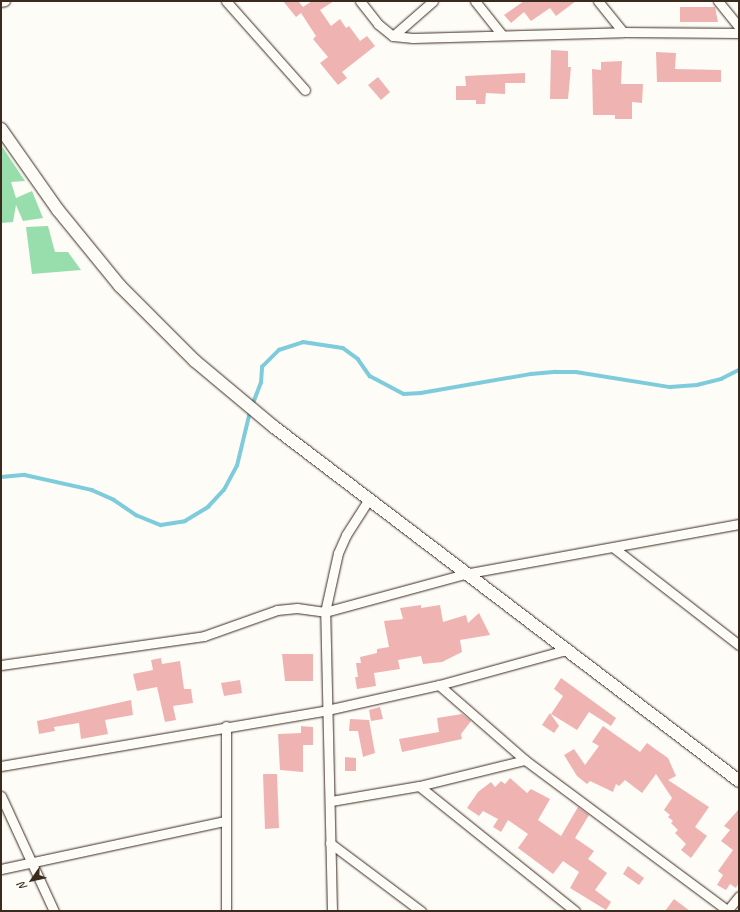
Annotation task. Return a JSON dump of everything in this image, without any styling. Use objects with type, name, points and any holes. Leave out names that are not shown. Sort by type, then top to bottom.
[{"type":"street","points":[[1,2],[5,1]]},
{"type":"street","points":[[226,1],[305,90]]},
{"type":"street","points":[[360,1],[378,24],[393,36],[413,38],[623,32],[739,33]]},
{"type":"street","points":[[393,36],[433,1]]},
{"type":"street","points":[[475,1],[502,35]]},
{"type":"street","points":[[598,1],[623,32]]},
{"type":"street","points":[[718,1],[739,27]]},
{"type":"street","points":[[1,129],[58,210],[120,286],[175,343],[274,427],[469,573],[566,650],[739,782]]},
{"type":"street","points":[[332,911],[330,842],[331,801],[325,612],[338,553],[346,534],[369,499]]},
{"type":"street","points":[[2,666],[204,636],[277,610],[297,608],[325,612],[469,573],[738,525]]},
{"type":"street","points":[[614,548],[739,645]]},
{"type":"street","points":[[1,766],[226,726],[327,710],[439,685],[566,650]]},
{"type":"street","points":[[439,685],[525,760],[727,911],[739,896]]},
{"type":"street","points":[[226,726],[224,821],[226,911]]},
{"type":"street","points":[[331,801],[419,786],[525,760]]},
{"type":"street","points":[[419,786],[575,911]]},
{"type":"street","points":[[1,796],[54,911]]},
{"type":"street","points":[[1,869],[31,861],[224,821]]},
{"type":"street","points":[[330,842],[421,911]]},
{"type":"green space","points":[[1,145],[25,181],[11,182],[16,198],[32,191],[43,218],[23,221],[16,205],[13,222],[1,223]]},
{"type":"green space","points":[[48,226],[55,252],[68,252],[81,270],[32,274],[26,227]]},
{"type":"building","points":[[283,1],[298,1],[303,7],[312,1],[334,1],[320,10],[331,26],[340,19],[346,28],[349,26],[360,41],[367,36],[375,46],[342,72],[347,78],[338,85],[320,63],[328,57],[313,39],[316,36],[301,13],[296,17]]},
{"type":"building","points":[[524,1],[576,1],[556,16],[550,8],[531,21],[524,12],[511,23],[504,15]]},
{"type":"building","points":[[680,7],[715,7],[718,22],[680,22]]},
{"type":"building","points":[[551,50],[568,51],[568,67],[571,67],[568,99],[550,99]]},
{"type":"building","points":[[656,52],[676,53],[675,69],[721,70],[721,82],[657,82]]},
{"type":"building","points":[[622,61],[621,84],[643,84],[642,103],[632,102],[632,119],[615,119],[615,115],[593,115],[592,69],[601,70],[601,62]]},
{"type":"building","points":[[525,73],[525,83],[505,83],[505,94],[486,93],[485,104],[476,104],[476,100],[456,100],[456,86],[466,86],[465,76]]},
{"type":"building","points":[[378,77],[390,92],[381,100],[368,85]]},
{"type":"building","points":[[421,605],[421,608],[440,605],[443,622],[466,615],[468,623],[479,613],[490,635],[460,640],[462,652],[442,662],[423,664],[421,656],[398,660],[400,669],[374,673],[376,686],[357,689],[355,677],[358,677],[356,663],[361,663],[360,657],[377,653],[377,649],[389,647],[384,621],[403,619],[400,608]]},
{"type":"building","points":[[282,654],[313,654],[313,681],[285,681]]},
{"type":"building","points":[[161,658],[162,664],[180,661],[184,689],[191,689],[193,703],[173,706],[176,720],[165,722],[157,687],[137,691],[133,674],[153,670],[151,660]]},
{"type":"building","points":[[561,678],[616,718],[611,726],[589,712],[577,730],[551,714],[563,696],[554,689]]},
{"type":"building","points":[[240,680],[242,693],[224,696],[221,683]]},
{"type":"building","points":[[131,700],[133,715],[105,720],[108,734],[81,739],[79,723],[54,727],[55,731],[39,734],[37,721]]},
{"type":"building","points":[[380,707],[383,719],[371,721],[369,710]]},
{"type":"building","points":[[550,713],[559,726],[554,733],[542,725]]},
{"type":"building","points":[[462,714],[471,721],[461,734],[462,739],[402,752],[399,739],[439,732],[437,718]]},
{"type":"building","points":[[350,719],[369,720],[375,753],[363,757],[358,731],[349,731]]},
{"type":"building","points":[[301,726],[313,727],[313,745],[303,745],[303,772],[280,770],[278,734],[301,733]]},
{"type":"building","points":[[603,726],[640,752],[647,743],[668,758],[676,776],[668,780],[709,807],[695,827],[707,836],[691,858],[681,850],[686,844],[675,833],[678,830],[671,823],[673,821],[668,817],[670,815],[664,810],[672,798],[656,774],[642,793],[625,780],[619,786],[616,784],[613,792],[590,781],[587,784],[577,776],[564,755],[574,749],[585,765],[599,746],[592,742]]},
{"type":"building","points":[[345,757],[356,758],[356,771],[345,771]]},
{"type":"building","points":[[263,774],[277,774],[279,828],[265,829]]},
{"type":"building","points":[[510,778],[527,793],[531,789],[550,799],[538,820],[561,836],[578,807],[589,815],[575,838],[594,851],[588,859],[607,873],[595,890],[611,902],[606,910],[570,888],[579,872],[563,861],[553,874],[518,848],[528,834],[508,820],[501,832],[493,827],[498,819],[483,811],[479,816],[467,808],[478,792],[491,782],[495,787],[501,781],[505,784]]},
{"type":"building","points":[[739,809],[739,882],[736,888],[730,884],[726,890],[717,885],[723,875],[718,871],[733,850],[721,841],[730,830],[724,826]]},
{"type":"building","points":[[628,866],[644,878],[639,885],[623,874]]},
{"type":"building","points":[[674,899],[690,911],[665,911]]},
{"type":"waterway","points":[[252,406],[261,383],[262,367],[279,350],[303,342],[343,348],[358,359],[370,376],[404,394],[421,393],[531,374],[556,372],[576,372],[670,387],[697,385],[721,379],[739,370]]},
{"type":"waterway","points":[[1,477],[25,475],[92,490],[114,500],[136,515],[161,525],[185,521],[208,507],[224,490],[237,466],[250,412]]}]
